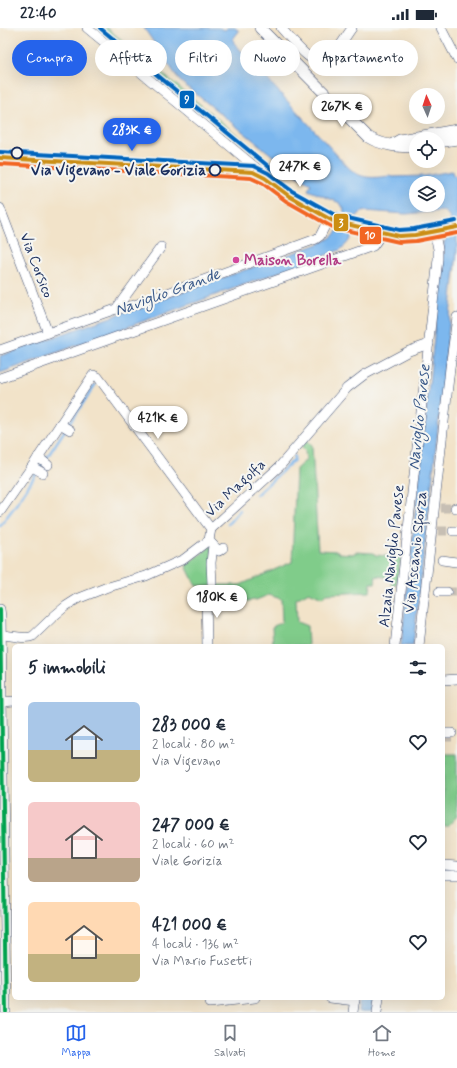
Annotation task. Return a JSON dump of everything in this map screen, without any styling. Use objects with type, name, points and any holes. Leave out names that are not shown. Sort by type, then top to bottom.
[{"type":"main road","points":[[260,28],[362,132],[374,140],[409,147]]},
{"type":"main road","points":[[393,144],[400,140],[457,130]]},
{"type":"main road","points":[[445,141],[457,140]]},
{"type":"street","points":[[87,28],[296,199],[333,219],[382,232],[404,234],[453,226]]},
{"type":"street","points":[[282,28],[313,61],[317,63],[326,62],[352,28]]},
{"type":"street","points":[[441,28],[457,60]]},
{"type":"street","points":[[445,137],[457,135]]},
{"type":"street","points":[[0,156],[215,167],[262,172]]},
{"type":"street","name":"Via Corsico","points":[[0,208],[48,333]]},
{"type":"street","points":[[0,350],[116,309],[129,307],[316,239],[333,219]]},
{"type":"street","name":"Alzaia Naviglio Pavese","points":[[395,644],[438,259],[438,249],[434,230]]},
{"type":"street","points":[[0,378],[373,246],[382,232]]},
{"type":"street","points":[[116,309],[161,247]]},
{"type":"street","name":"Via Ascanio Sforza","points":[[420,644],[436,591],[435,531],[457,318]]},
{"type":"street","name":"Via Magolfa","points":[[1,635],[28,638],[34,636],[66,606],[77,599],[94,592],[146,576],[184,559],[211,542],[211,529],[279,467],[347,388],[364,375],[410,351],[429,344]]},
{"type":"street","points":[[0,512],[43,464],[92,375],[98,377],[211,529]]},
{"type":"street","points":[[34,468],[43,464]]},
{"type":"street","points":[[211,542],[219,551],[223,548]]},
{"type":"street","points":[[211,542],[212,584]]},
{"type":"street","points":[[437,560],[456,562]]},
{"type":"street","points":[[206,592],[207,644]]},
{"type":"street","points":[[0,609],[2,702],[10,888],[4,1010]]},
{"type":"street","points":[[445,680],[457,679]]},
{"type":"street","points":[[2,702],[12,701]]},
{"type":"street","points":[[448,870],[457,866]]},
{"type":"street","points":[[448,870],[457,875]]},
{"type":"street","points":[[210,1004],[240,1000]]},
{"type":"street","points":[[353,1012],[355,1000]]},
{"type":"street","points":[[378,1012],[379,1000]]},
{"type":"green space","points":[[102,28],[107,28],[122,40],[117,40]]},
{"type":"green space","points":[[160,76],[165,76],[281,171],[279,174]]},
{"type":"green space","points":[[307,440],[312,445],[318,550],[338,551],[338,553],[354,554],[355,552],[374,553],[375,555],[401,557],[396,586],[392,585],[393,578],[376,576],[375,583],[371,583],[370,592],[326,594],[322,598],[309,592],[296,599],[297,622],[307,626],[308,644],[273,644],[272,627],[282,622],[281,599],[269,595],[256,600],[241,602],[241,597],[215,597],[215,585],[240,585],[292,562],[296,469],[306,460],[305,451],[301,447]]},
{"type":"green space","points":[[211,546],[215,585],[196,586],[186,566]]},
{"type":"green space","points":[[445,754],[457,754],[457,816],[448,826],[445,826]]},
{"type":"water","points":[[144,28],[218,28],[225,30],[227,28],[235,28],[239,31],[233,39],[234,43],[240,50],[240,76],[264,76],[348,167],[358,174],[367,177],[409,176],[409,212],[431,212],[406,214],[361,212],[358,214],[351,237],[340,250],[0,373],[0,356],[325,241],[336,233],[340,227],[344,209],[340,203],[308,190],[311,184],[299,177],[180,81],[177,76],[232,76],[232,40],[175,40],[175,74],[167,62],[167,40],[152,40]]},
{"type":"water","points":[[452,171],[453,175],[457,176],[457,251],[413,644],[401,644],[444,243],[450,225],[447,213],[445,212],[445,176],[424,176]]},
{"type":"water","points":[[361,1000],[374,1000],[372,1012],[359,1012]]},
{"type":"pier","points":[[341,213],[358,217],[354,235],[336,230]]},
{"type":"waterway","points":[[68,426],[95,385]]},
{"type":"waterway","points":[[0,526],[15,506],[65,430]]},
{"type":"waterway","points":[[256,495],[294,460],[294,456]]},
{"type":"waterway","points":[[228,524],[240,510]]},
{"type":"tunnel","points":[[441,508],[455,508]]},
{"type":"tunnel","points":[[438,531],[453,531]]},
{"type":"tunnel","points":[[447,592],[457,592]]},
{"type":"tunnel","points":[[445,737],[456,737]]},
{"type":"transit line","name":"9","points":[[100,28],[274,171]]},
{"type":"transit line","name":"9","points":[[0,152],[254,166],[268,173],[292,191],[335,215],[399,230],[414,229],[456,221]]},
{"type":"transit line","name":"3","points":[[0,158],[253,172],[265,178],[289,196],[333,221],[399,236],[415,235],[457,227]]},
{"type":"transit line","name":"10","points":[[0,164],[251,178],[262,183],[286,201],[332,227],[399,242],[416,241],[457,233]]},
{"type":"transit line","points":[[0,609],[6,1012]]},
{"type":"place","name":"Via Vigevano - Viale Gorizia","points":[[215,170]]},
{"type":"place","name":"Maison Borella","points":[[236,260]]},
{"type":"water label","name":"Naviglio Grande","points":[[167,291]]},
{"type":"water label","name":"Naviglio Pavese","points":[[418,417]]}]
